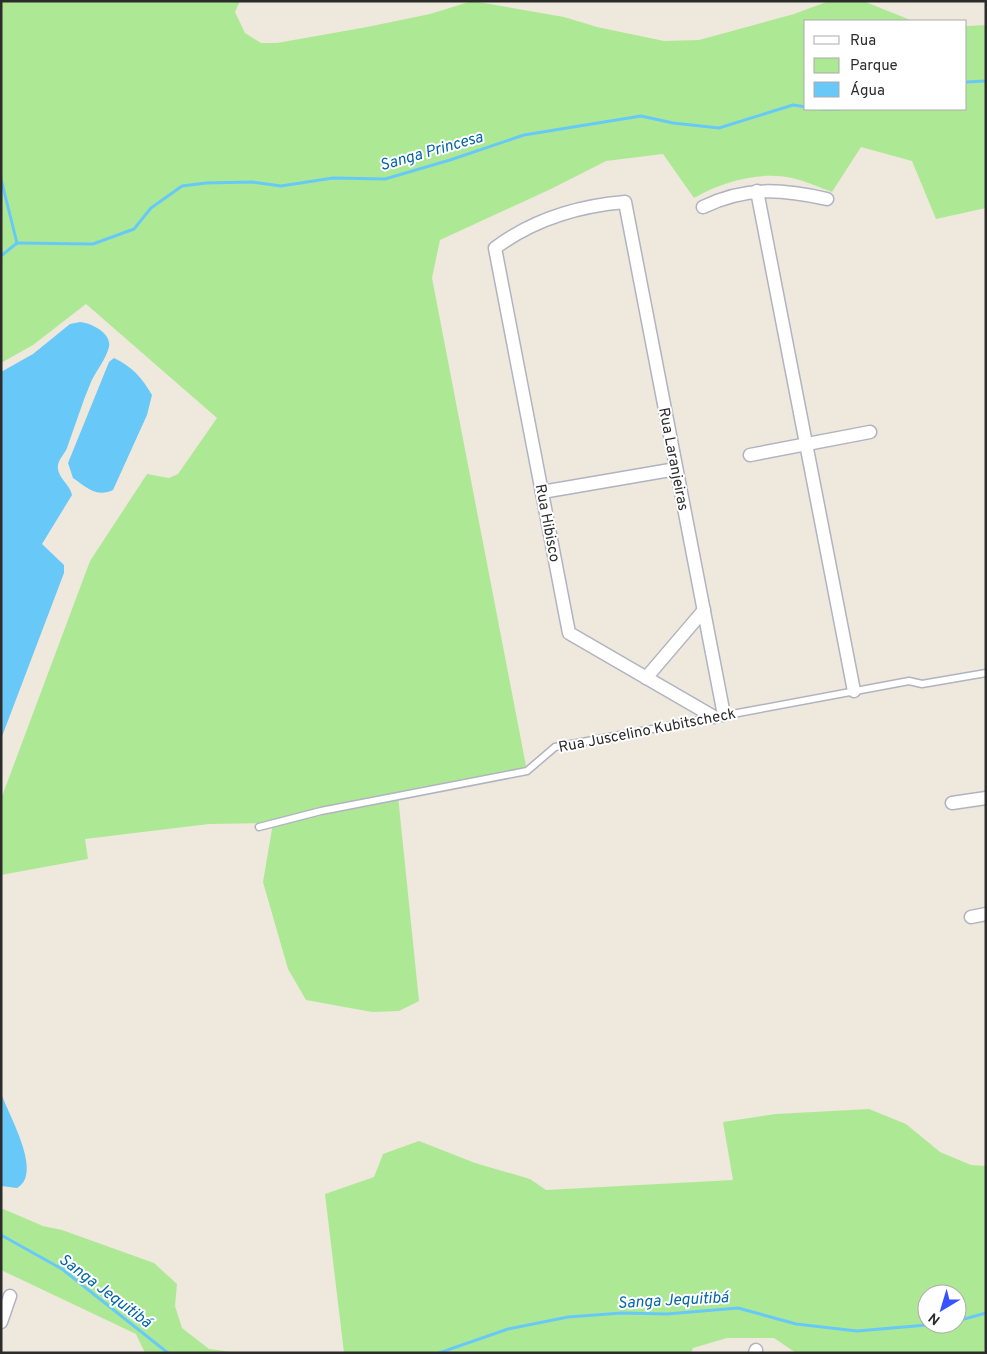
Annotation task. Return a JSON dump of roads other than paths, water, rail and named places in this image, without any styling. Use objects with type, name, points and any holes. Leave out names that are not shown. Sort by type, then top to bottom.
[{"type":"street","points":[[703,207],[718,200],[768,190],[798,193],[827,199]]},
{"type":"street","points":[[757,191],[854,691]]},
{"type":"street","name":"Rua Laranjeiras","points":[[495,248],[527,226],[564,212],[593,205],[625,202],[704,610],[719,716]]},
{"type":"street","name":"Rua Hibisco","points":[[495,248],[569,633],[646,678],[719,716]]},
{"type":"street","points":[[750,455],[870,432]]},
{"type":"street","points":[[542,492],[676,469]]},
{"type":"street","points":[[646,678],[704,610]]},
{"type":"street","points":[[952,803],[986,798]]},
{"type":"street","points":[[971,917],[986,914]]},
{"type":"street","points":[[1,1322],[10,1296]]},
{"type":"lane","name":"Rua Juscelino Kubitscheck","points":[[259,827],[321,811],[527,771],[555,747],[909,681],[922,684],[986,673]]},
{"type":"water","points":[[80,322],[90,324],[104,333],[109,342],[109,347],[91,382],[67,448],[59,463],[59,473],[72,495],[42,544],[64,565],[64,573],[1,739],[1,372],[33,354],[70,324]]},
{"type":"water","points":[[114,358],[127,365],[145,383],[152,395],[147,415],[113,490],[102,493],[87,488],[73,478],[68,463],[109,362]]},
{"type":"water","points":[[1,1093],[26,1157],[27,1170],[24,1181],[17,1188],[1,1186]]},
{"type":"waterway","name":"Sanga Princesa","points":[[967,82],[986,81]]},
{"type":"waterway","name":"Sanga Princesa","points":[[17,243],[93,244],[134,229],[151,208],[182,186],[206,183],[252,182],[281,186],[333,178],[385,179],[450,160],[524,135],[641,116],[673,123],[719,128],[793,105],[804,107]]},
{"type":"waterway","points":[[1,179],[17,243],[1,256]]},
{"type":"waterway","name":"Sanga Jequitibá","points":[[1,1235],[62,1269],[168,1353]]},
{"type":"waterway","name":"Sanga Jequitibá","points":[[439,1353],[508,1329],[568,1317],[622,1313],[667,1314],[738,1308],[796,1324],[857,1331],[917,1326]]},
{"type":"waterway","name":"Sanga Jequitibá","points":[[967,1318],[986,1313]]}]
